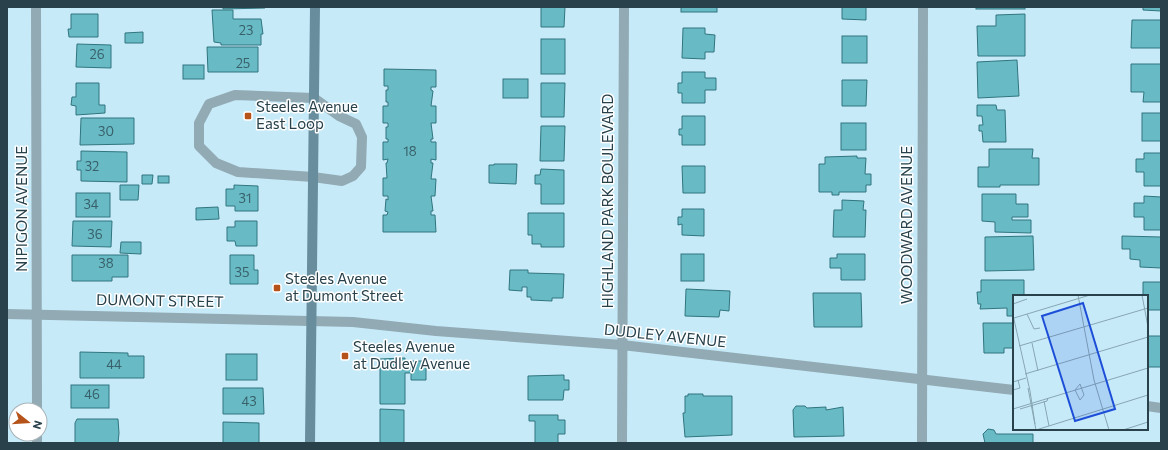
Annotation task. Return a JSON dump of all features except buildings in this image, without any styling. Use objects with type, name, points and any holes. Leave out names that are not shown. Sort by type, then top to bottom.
[{"type":"main road","points":[[310,443],[315,7]]},
{"type":"street","name":"NIPIGON AVENUE","points":[[36,7],[37,402]]},
{"type":"street","name":"HIGHLAND PARK BOULEVARD","points":[[622,443],[624,7]]},
{"type":"street","name":"WOODWARD AVENUE","points":[[922,443],[923,7]]},
{"type":"street","points":[[234,95],[314,98],[339,116],[356,124],[362,137],[361,167],[353,176],[342,181],[313,177],[238,172],[216,163],[198,146],[200,123],[209,104],[234,95]]},
{"type":"street","name":"DUMONT STREET","points":[[7,314],[312,321]]},
{"type":"street","name":"DUDLEY AVENUE","points":[[312,321],[353,322],[436,331],[622,346],[1013,390]]},
{"type":"street","points":[[1148,406],[1161,408]]},
{"type":"place","name":"Steeles Avenue East Loop","points":[[248,116]]},
{"type":"place","name":"Steeles Avenue at Dumont Street","points":[[277,288]]},
{"type":"place","name":"Steeles Avenue at Dudley Avenue","points":[[345,356]]}]
